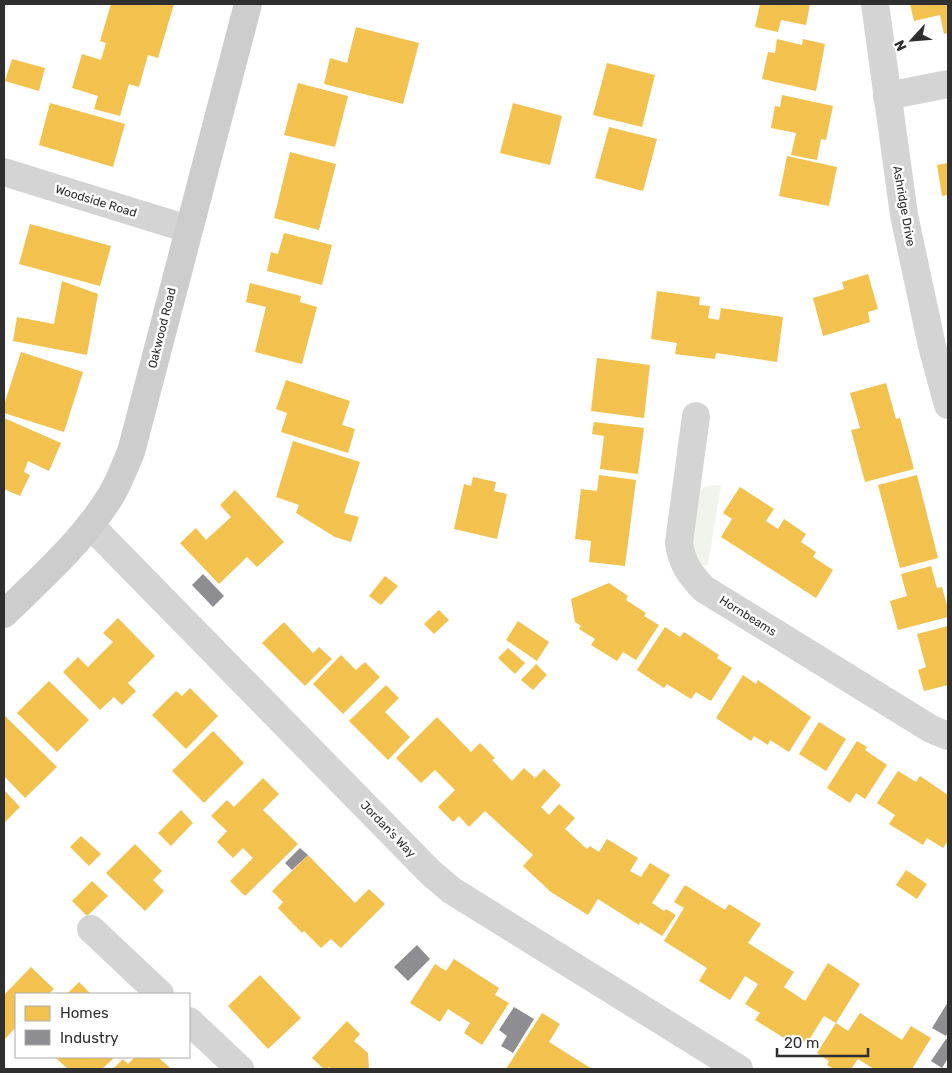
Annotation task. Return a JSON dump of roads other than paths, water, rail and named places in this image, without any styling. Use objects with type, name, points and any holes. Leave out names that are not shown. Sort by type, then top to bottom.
[{"type":"street","name":"Oakwood Road","points":[[4,614],[62,558],[90,525],[111,497],[131,452],[248,4]]},
{"type":"street","name":"Ashridge Drive","points":[[875,4],[904,215],[932,346],[948,405]]},
{"type":"street","points":[[887,96],[948,84]]},
{"type":"street","name":"Woodside Road","points":[[4,172],[188,229]]},
{"type":"street","name":"Hornbeams","points":[[696,416],[679,542],[680,556],[694,579],[704,589],[931,729],[948,736]]},
{"type":"street","name":"Jordan's Way","points":[[90,525],[430,872],[451,890],[739,1069]]},
{"type":"street","points":[[91,929],[159,993]]},
{"type":"street","points":[[190,1022],[240,1069]]}]
